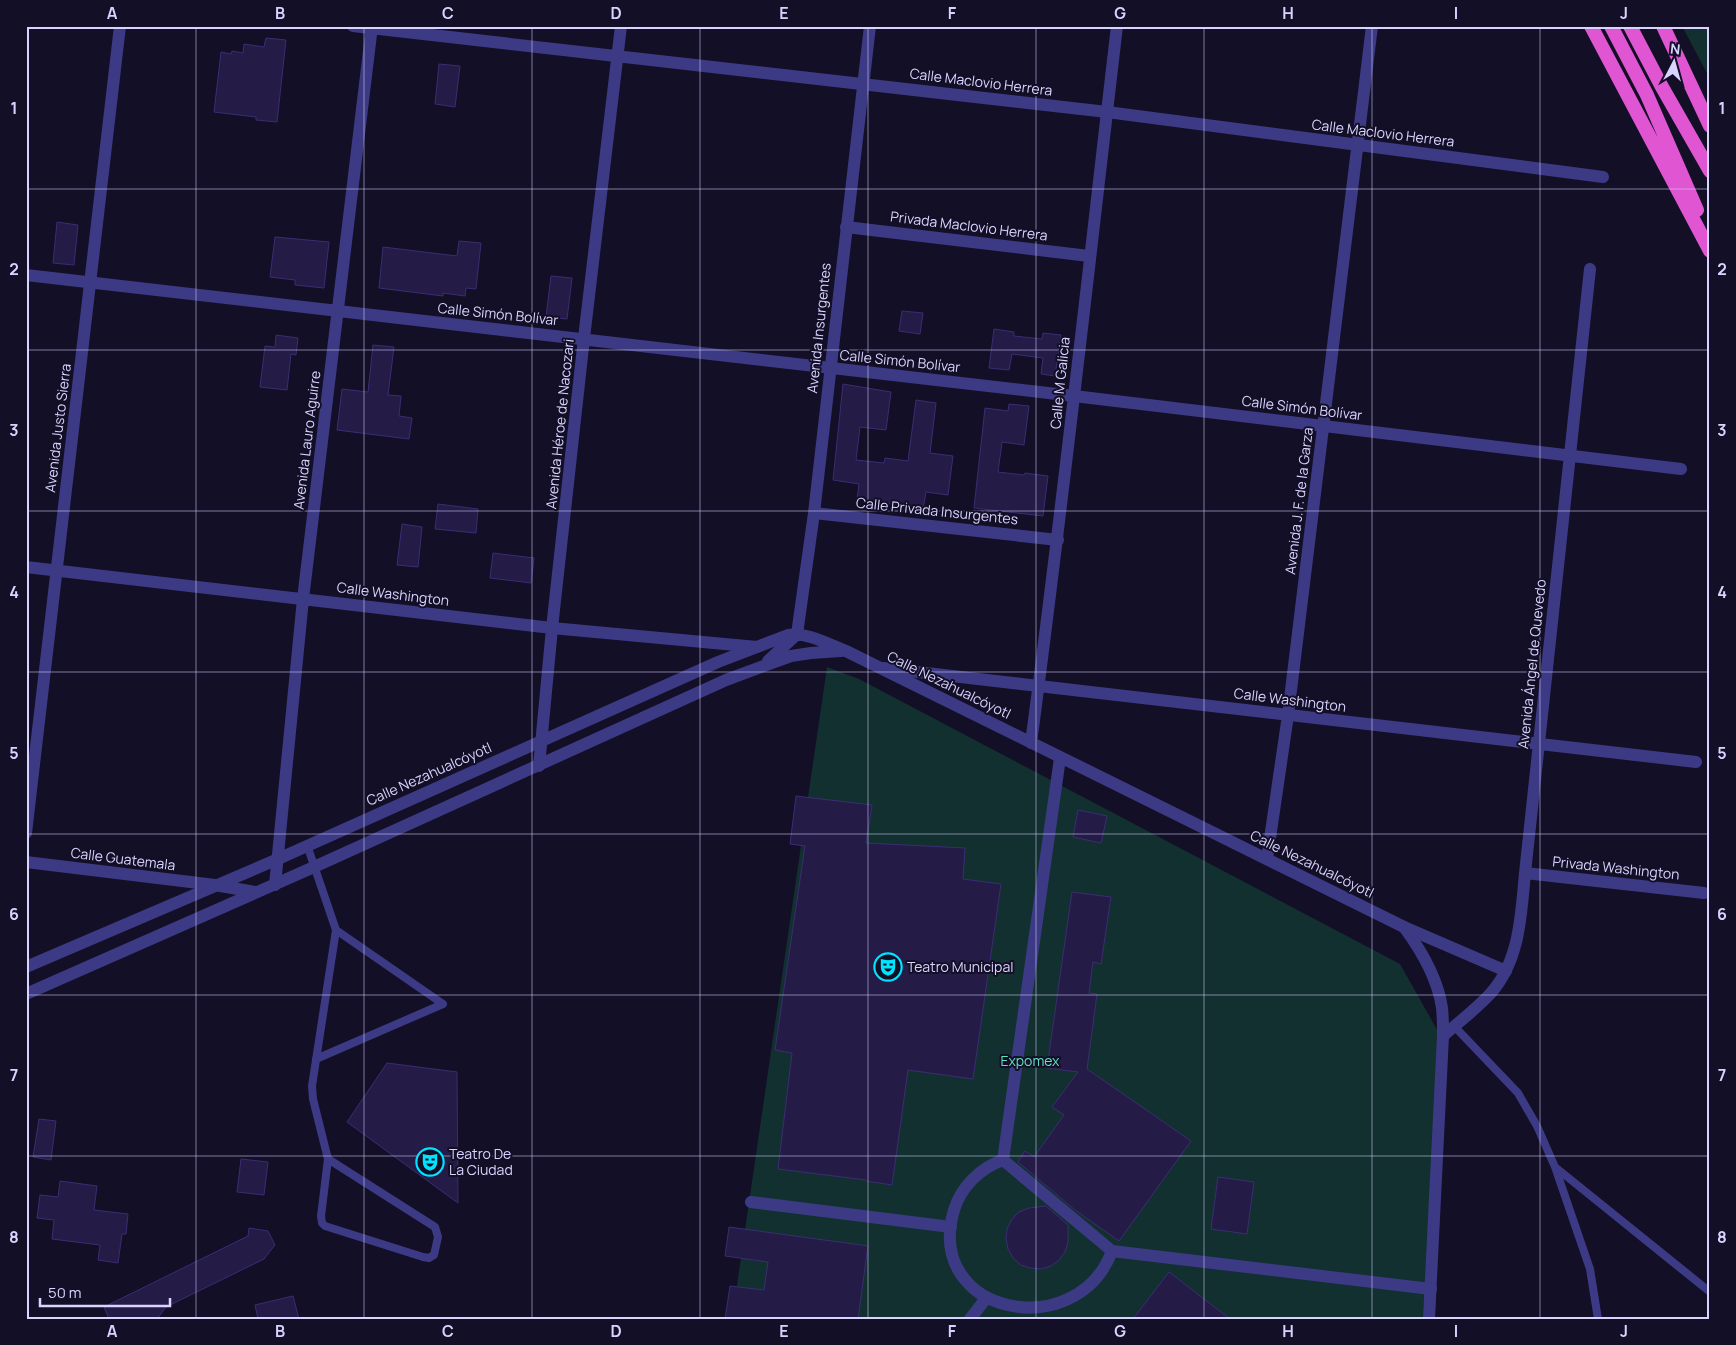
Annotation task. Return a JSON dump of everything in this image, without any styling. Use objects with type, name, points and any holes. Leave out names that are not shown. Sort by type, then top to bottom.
[{"type":"highway","points":[[1591,26],[1710,251]]},
{"type":"highway","points":[[1611,26],[1647,96],[1710,238]]},
{"type":"highway","points":[[1630,26],[1710,171]]},
{"type":"highway","points":[[1663,26],[1710,126]]},
{"type":"street","name":"Avenida Justo Sierra","points":[[26,833],[120,26]]},
{"type":"street","name":"Calle Maclovio Herrera","points":[[353,26],[1107,112],[1604,177]]},
{"type":"street","name":"Avenida Héroe de Nacozari","points":[[539,766],[552,628],[584,338],[621,26]]},
{"type":"street","name":"Avenida Insurgentes","points":[[797,634],[814,513],[870,26]]},
{"type":"street","name":"Calle M Galicia","points":[[1031,743],[1058,540],[1089,256],[1117,26]]},
{"type":"street","name":"Avenida J. F. de la Garza","points":[[1268,860],[1288,715],[1372,26]]},
{"type":"street","name":"Avenida Lauro Aguirre","points":[[275,884],[303,599],[372,27]]},
{"type":"street","name":"Privada Maclovio Herrera","points":[[846,226],[1089,256]]},
{"type":"street","name":"Avenida Ángel de Quevedo","points":[[1443,1036],[1490,994],[1506,971],[1515,951],[1590,269]]},
{"type":"street","name":"Calle Simón Bolívar","points":[[26,275],[584,338],[1681,469]]},
{"type":"street","name":"Calle Privada Insurgentes","points":[[814,513],[1058,540]]},
{"type":"street","name":"Calle Washington","points":[[26,567],[552,628],[757,647]]},
{"type":"street","points":[[764,665],[797,634]]},
{"type":"street","name":"Calle Nezahualcóyotl","points":[[26,967],[278,859],[718,662],[788,635],[806,635],[846,651],[1404,927],[1418,946],[1430,969],[1442,1006],[1443,1036],[1429,1319]]},
{"type":"street","name":"Calle Nezahualcóyotl","points":[[26,994],[314,867],[726,680],[791,656],[846,651]]},
{"type":"street","name":"Calle Washington","points":[[880,668],[1696,762]]},
{"type":"street","points":[[1003,1160],[1060,758]]},
{"type":"street","name":"Calle Guatemala","points":[[26,862],[255,892]]},
{"type":"street","name":"Privada Washington","points":[[1525,873],[1704,893]]},
{"type":"street","points":[[1404,927],[1506,971]]},
{"type":"street","points":[[1003,1160],[983,1170],[972,1180],[956,1205],[951,1227],[951,1250],[955,1264],[971,1290],[984,1301],[1009,1314],[1024,1317],[1039,1317],[1068,1309],[1092,1291],[1108,1266],[1112,1252]]},
{"type":"street","points":[[1003,1160],[1112,1252],[1431,1289]]},
{"type":"street","points":[[752,1202],[951,1227]]},
{"type":"street","points":[[970,1319],[984,1301]]},
{"type":"lane","points":[[307,845],[336,930],[312,1086],[313,1099],[328,1159],[321,1216],[322,1223],[325,1226],[422,1257],[429,1258],[434,1255],[438,1237],[435,1227],[328,1159]]},
{"type":"lane","points":[[316,1059],[443,1004],[336,930]]},
{"type":"lane","points":[[1454,1026],[1518,1093],[1537,1126],[1555,1167],[1590,1269],[1598,1319]]},
{"type":"lane","points":[[1555,1167],[1710,1292]]},
{"type":"green space","points":[[1682,26],[1710,26],[1710,79]]},
{"type":"green space","name":"Expomex","points":[[827,667],[859,679],[1400,964],[1440,1035],[1428,1319],[732,1319]]},
{"type":"building","points":[[266,38],[286,40],[277,122],[256,120],[256,117],[214,112],[221,52],[231,54],[232,51],[243,53],[244,44],[264,47]]},
{"type":"building","points":[[439,64],[460,66],[455,107],[435,104]]},
{"type":"building","points":[[57,222],[78,225],[74,265],[53,263]]},
{"type":"building","points":[[275,237],[329,242],[324,288],[295,285],[295,280],[270,277]]},
{"type":"building","points":[[459,241],[481,243],[476,289],[466,288],[465,296],[443,293],[443,296],[379,288],[383,247],[457,256]]},
{"type":"building","points":[[551,276],[572,278],[567,319],[546,317]]},
{"type":"building","points":[[902,311],[923,313],[920,334],[899,331]]},
{"type":"building","points":[[994,329],[1014,332],[1014,336],[1042,339],[1043,333],[1061,335],[1055,376],[1041,374],[1043,358],[1012,354],[1009,370],[989,368]]},
{"type":"building","points":[[276,335],[298,338],[296,355],[291,354],[287,390],[260,387],[265,346],[275,347]]},
{"type":"building","points":[[373,345],[394,347],[388,395],[401,396],[399,416],[412,418],[409,439],[337,430],[342,389],[368,392]]},
{"type":"building","points":[[843,384],[891,392],[886,430],[860,427],[856,460],[884,463],[885,458],[908,461],[916,400],[936,403],[930,453],[953,456],[948,495],[926,492],[923,509],[857,499],[859,484],[833,480]]},
{"type":"building","points":[[1009,404],[1029,406],[1024,445],[1002,442],[998,472],[1048,476],[1043,516],[974,508],[985,408],[1008,411]]},
{"type":"building","points":[[438,504],[478,509],[476,533],[435,529]]},
{"type":"building","points":[[402,524],[422,527],[418,567],[397,565]]},
{"type":"building","points":[[493,553],[534,558],[531,583],[490,578]]},
{"type":"building","name":"Teatro Municipal","points":[[796,796],[872,805],[866,843],[965,848],[963,879],[1001,884],[973,1079],[908,1070],[892,1185],[778,1169],[792,1053],[775,1050],[805,846],[790,844]]},
{"type":"building","points":[[1078,810],[1107,816],[1101,843],[1073,837]]},
{"type":"building","points":[[1072,892],[1111,897],[1101,964],[1093,962],[1089,993],[1097,994],[1087,1069],[1191,1141],[1119,1241],[1075,1210],[1018,1162],[1025,1151],[1034,1157],[1064,1115],[1052,1107],[1078,1072],[1047,1068]]},
{"type":"building","name":"Teatro De La Ciudad","points":[[387,1063],[457,1072],[458,1203],[347,1122]]},
{"type":"building","points":[[39,1119],[56,1121],[51,1160],[33,1157]]},
{"type":"building","points":[[241,1159],[268,1162],[264,1195],[237,1192]]},
{"type":"building","points":[[1218,1177],[1254,1182],[1247,1234],[1211,1229]]},
{"type":"building","points":[[60,1181],[97,1186],[94,1210],[128,1214],[126,1234],[122,1234],[118,1263],[98,1260],[100,1245],[52,1239],[54,1220],[37,1218],[40,1195],[58,1197]]},
{"type":"building","points":[[1046,1206],[1068,1225],[1068,1242],[1065,1252],[1051,1266],[1041,1269],[1021,1265],[1013,1258],[1008,1249],[1007,1229],[1012,1219],[1019,1212],[1029,1208]]},
{"type":"building","points":[[729,1227],[868,1246],[858,1319],[725,1319],[730,1286],[764,1290],[768,1262],[725,1256]]},
{"type":"building","points":[[249,1228],[268,1231],[275,1245],[264,1259],[166,1307],[157,1319],[109,1319],[104,1307],[248,1236]]},
{"type":"building","points":[[1169,1272],[1230,1319],[1133,1319]]},
{"type":"building","points":[[293,1296],[299,1319],[258,1319],[255,1305]]},
{"type":"place","name":"Teatro Municipal","points":[[888,967]]},
{"type":"place","name":"Teatro De La Ciudad","points":[[430,1162]]}]
